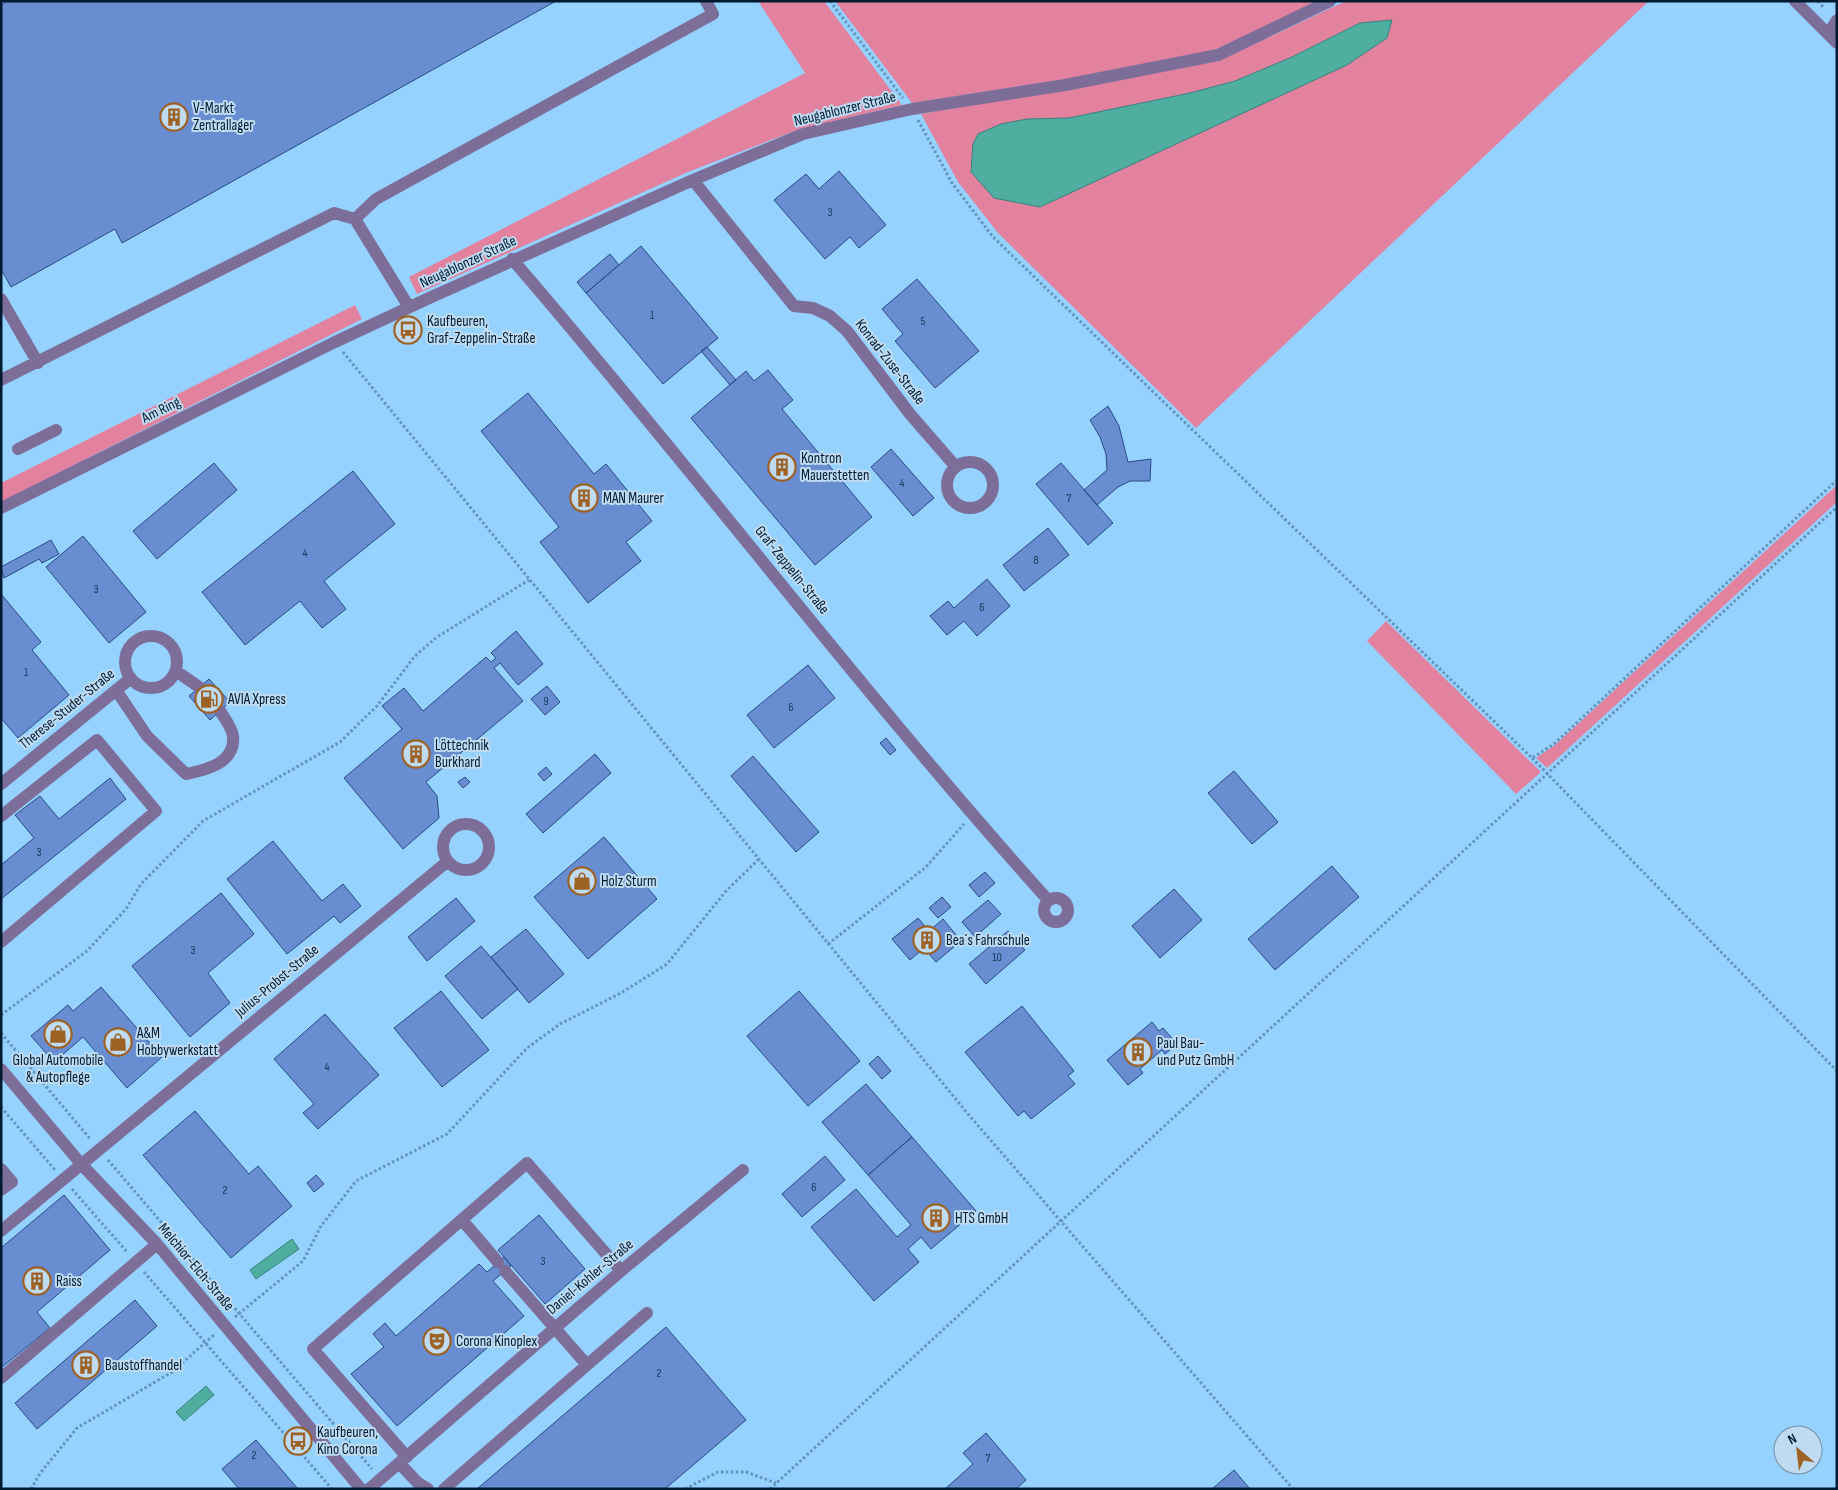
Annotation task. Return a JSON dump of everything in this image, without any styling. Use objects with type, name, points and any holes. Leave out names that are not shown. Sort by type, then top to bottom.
[{"type":"street","points":[[355,219],[376,199],[713,14],[706,1]]},
{"type":"street","name":"Neugablonzer Straße","points":[[334,342],[512,259],[803,134],[912,109],[1065,84],[1218,55],[1330,1]]},
{"type":"street","points":[[1796,1],[1832,38]]},
{"type":"street","points":[[1832,38],[1837,20]]},
{"type":"street","name":"Konrad-Zuse-Straße","points":[[693,180],[794,306],[813,308],[830,316],[847,331],[910,414],[956,467]]},
{"type":"street","points":[[1,380],[334,213],[355,219],[409,307]]},
{"type":"street","name":"Graf-Zeppelin-Straße","points":[[512,259],[643,415],[972,816],[1048,900]]},
{"type":"street","points":[[1,299],[38,363]]},
{"type":"street","name":"Am Ring","points":[[1,508],[334,342]]},
{"type":"street","points":[[18,449],[56,430]]},
{"type":"street","name":"Therese-Studer-Straße","points":[[147,636],[156,636],[172,646],[178,662],[176,671],[166,684],[159,687],[143,687],[130,678],[125,661],[127,652],[139,639],[147,636]]},
{"type":"street","points":[[176,671],[199,688]]},
{"type":"street","name":"Therese-Studer-Straße","points":[[1,784],[130,678]]},
{"type":"street","points":[[116,690],[147,736],[186,774],[211,769],[229,754],[233,735],[220,710]]},
{"type":"street","points":[[1,816],[97,740],[156,812],[1,942]]},
{"type":"street","name":"Julius-Probst-Straße","points":[[4,1224],[64,1180],[448,861]]},
{"type":"street","name":"Melchior-Elch-Straße","points":[[1,1069],[82,1165],[156,1244],[361,1489]]},
{"type":"street","points":[[428,1489],[418,1482],[403,1460],[313,1349],[527,1163],[621,1271]]},
{"type":"street","points":[[1,1169],[12,1182],[1,1190]]},
{"type":"street","name":"Daniel-Kohler-Straße","points":[[369,1489],[621,1271],[744,1170]]},
{"type":"street","points":[[462,1220],[587,1365]]},
{"type":"street","points":[[1,1378],[156,1244]]},
{"type":"street","points":[[444,1489],[647,1313]]},
{"type":"path","points":[[830,1],[912,109],[952,183],[993,237],[1547,772],[1837,1071]]},
{"type":"path","points":[[334,342],[968,1114],[1060,1223],[1293,1489]]},
{"type":"path","points":[[1532,758],[1554,744],[1837,480]]},
{"type":"path","points":[[770,1489],[1837,507]]},
{"type":"path","points":[[1,1016],[87,951],[126,908],[141,884],[203,821],[340,742],[377,706],[415,656],[437,637],[529,580]]},
{"type":"path","points":[[828,944],[926,867],[972,816]]},
{"type":"path","points":[[31,1489],[41,1472],[77,1428],[172,1372],[239,1313],[303,1261],[321,1226],[356,1181],[447,1134],[527,1048],[560,1024],[621,993],[667,964],[726,891],[759,859]]},
{"type":"path","points":[[1,1033],[380,1479]]},
{"type":"path","points":[[1,1107],[332,1489]]},
{"type":"path","points":[[294,1445],[298,1441]]},
{"type":"path","points":[[685,1489],[718,1472],[746,1472],[776,1483]]},
{"type":"shaded area","points":[[758,1],[824,1],[902,105],[800,129],[688,172],[417,294],[409,277],[805,73]]},
{"type":"shaded area","points":[[835,1],[1317,1],[1217,51],[1066,79],[912,103]]},
{"type":"shaded area","points":[[1346,1],[1649,1],[1196,428],[998,233],[958,182],[921,114],[1218,61]],"holes":[[[1392,20],[994,198],[1027,119],[1069,118],[1191,93],[1235,81],[1292,57],[1360,23]]]},
{"type":"shaded area","points":[[1392,20],[1387,38],[1347,65],[1040,207],[994,198],[971,172],[973,144],[978,134],[1001,124],[1027,119],[1069,118],[1190,93],[1235,81],[1292,57],[1360,23]]},
{"type":"shaded area","points":[[355,305],[362,319],[1,502],[1,483]]},
{"type":"shaded area","points":[[1837,485],[1837,502],[1547,768],[1536,758],[1555,745]]},
{"type":"shaded area","points":[[1386,621],[1541,772],[1516,794],[1367,641]]},
{"type":"shaded area","points":[[292,1239],[299,1249],[256,1279],[250,1270]]},
{"type":"shaded area","points":[[206,1386],[214,1395],[184,1421],[176,1412]]},
{"type":"building","name":"V-Markt Zentrallager","points":[[8,1],[556,1],[122,243],[115,229],[11,287],[1,269],[1,5]]},
{"type":"building","points":[[839,171],[886,225],[859,248],[850,237],[825,259],[774,200],[806,174],[819,189]]},
{"type":"building","points":[[641,246],[718,338],[663,384],[586,293]]},
{"type":"building","points":[[610,254],[619,265],[586,293],[577,282]]},
{"type":"building","points":[[917,279],[979,351],[935,388],[895,341],[903,334],[882,309]]},
{"type":"building","points":[[420,325],[422,330],[411,334],[409,330]]},
{"type":"building","points":[[707,347],[736,380],[730,385],[701,351]]},
{"type":"building","name":"Kontron Mauerstetten","points":[[768,370],[793,400],[782,409],[872,517],[815,565],[691,418],[746,371],[754,381]]},
{"type":"building","name":"MAN Maurer","points":[[528,393],[594,474],[606,464],[652,521],[626,542],[641,561],[588,603],[540,542],[559,527],[481,431]]},
{"type":"building","points":[[1108,406],[1119,426],[1128,462],[1151,459],[1150,481],[1130,481],[1118,487],[1097,505],[1084,490],[1107,470],[1106,454],[1100,437],[1090,420]]},
{"type":"building","points":[[891,449],[934,498],[913,516],[871,467]]},
{"type":"building","points":[[214,463],[237,490],[157,559],[133,531]]},
{"type":"building","points":[[1061,463],[1113,523],[1088,545],[1036,484]]},
{"type":"building","points":[[353,471],[395,524],[324,581],[346,609],[322,628],[300,601],[245,645],[202,592]]},
{"type":"building","points":[[1048,528],[1069,555],[1024,591],[1003,565]]},
{"type":"building","points":[[83,536],[146,612],[109,643],[46,567]]},
{"type":"building","points":[[51,540],[59,554],[42,563],[39,559],[4,578],[1,567]]},
{"type":"building","points":[[987,579],[1010,606],[977,636],[964,621],[947,635],[930,616],[948,601],[954,608]]},
{"type":"building","points":[[1,594],[41,642],[32,650],[69,695],[18,738],[1,718]]},
{"type":"building","name":"Löttechnik Burkhard","points":[[516,631],[543,664],[518,685],[500,663],[494,668],[523,701],[426,782],[437,796],[439,818],[403,849],[344,778],[402,729],[382,706],[404,688],[423,711],[486,657],[491,662],[496,658],[491,653]]},
{"type":"building","points":[[808,665],[835,698],[774,748],[747,715]]},
{"type":"building","name":"AVIA Xpress","points":[[209,679],[230,702],[210,720],[189,696]]},
{"type":"building","points":[[547,686],[560,702],[545,715],[531,699]]},
{"type":"building","points":[[886,738],[896,750],[890,755],[880,743]]},
{"type":"building","points":[[595,754],[611,773],[543,833],[526,814]]},
{"type":"building","points":[[753,756],[819,832],[796,852],[731,776]]},
{"type":"building","points":[[466,759],[471,764],[465,769],[461,764]]},
{"type":"building","points":[[546,767],[552,774],[544,781],[538,774]]},
{"type":"building","points":[[1234,771],[1278,822],[1252,844],[1208,793]]},
{"type":"building","points":[[465,777],[470,782],[463,788],[458,782]]},
{"type":"building","points":[[110,778],[126,799],[1,899],[1,865],[34,838],[15,815],[40,796],[59,819]]},
{"type":"building","points":[[604,837],[657,899],[588,959],[534,897]]},
{"type":"building","points":[[273,841],[322,901],[343,884],[361,906],[340,923],[334,916],[287,954],[227,879]]},
{"type":"building","points":[[1332,866],[1359,897],[1275,970],[1248,939]]},
{"type":"building","points":[[985,872],[995,883],[979,897],[969,885]]},
{"type":"building","points":[[1174,889],[1202,920],[1160,958],[1132,926]]},
{"type":"building","points":[[221,893],[254,934],[208,973],[230,1003],[190,1037],[132,966]]},
{"type":"building","points":[[942,897],[951,907],[938,918],[929,908]]},
{"type":"building","points":[[456,898],[475,921],[427,961],[408,937]]},
{"type":"building","points":[[988,900],[1001,914],[975,937],[962,922]]},
{"type":"building","name":"Bea´s Fahrschule","points":[[918,918],[929,931],[943,919],[961,941],[936,962],[924,948],[910,960],[892,939]]},
{"type":"building","points":[[526,929],[564,974],[529,1003],[491,957]]},
{"type":"building","points":[[1008,931],[1025,950],[986,984],[969,964]]},
{"type":"building","points":[[481,946],[518,989],[482,1019],[445,976]]},
{"type":"building","points":[[101,987],[162,1057],[127,1088],[83,1037],[54,1062],[31,1036],[68,1005],[73,1011]]},
{"type":"building","points":[[441,991],[489,1050],[442,1087],[394,1028]]},
{"type":"building","points":[[799,991],[860,1061],[808,1106],[747,1036]]},
{"type":"building","points":[[1022,1006],[1074,1071],[1068,1076],[1075,1084],[1031,1119],[1024,1111],[1018,1116],[965,1052]]},
{"type":"building","points":[[325,1014],[379,1075],[318,1129],[303,1113],[314,1104],[274,1059]]},
{"type":"building","name":"Paul Bau- und Putz GmbH","points":[[1152,1022],[1159,1031],[1163,1028],[1177,1044],[1165,1054],[1162,1050],[1140,1069],[1143,1073],[1128,1085],[1107,1060]]},
{"type":"building","points":[[878,1056],[891,1071],[882,1079],[869,1064]]},
{"type":"building","points":[[866,1084],[912,1137],[868,1175],[822,1122]]},
{"type":"building","points":[[195,1111],[249,1174],[258,1166],[292,1206],[231,1258],[143,1155]]},
{"type":"building","name":"HTS GmbH","points":[[912,1137],[976,1211],[931,1249],[921,1237],[908,1249],[919,1262],[874,1301],[811,1227],[856,1189],[897,1237],[911,1225],[868,1175]]},
{"type":"building","points":[[825,1156],[845,1180],[802,1217],[782,1194]]},
{"type":"building","points":[[316,1175],[324,1184],[314,1192],[307,1183]]},
{"type":"building","name":"Raiss","points":[[64,1195],[110,1250],[37,1312],[50,1328],[1,1368],[1,1248]]},
{"type":"building","points":[[539,1215],[585,1269],[545,1304],[498,1250]]},
{"type":"building","name":"Corona Kinoplex","points":[[504,1257],[511,1266],[493,1281],[524,1316],[397,1426],[351,1374],[384,1347],[373,1334],[385,1323],[396,1336],[479,1264],[487,1272]]},
{"type":"building","name":"Baustoffhandel","points":[[135,1300],[157,1326],[37,1429],[15,1403]]},
{"type":"building","points":[[666,1327],[746,1420],[665,1489],[477,1489]]},
{"type":"building","points":[[986,1433],[1026,1480],[1016,1489],[945,1489],[973,1464],[963,1453]]},
{"type":"building","points":[[256,1440],[298,1489],[239,1489],[222,1469]]},
{"type":"building","points":[[1234,1470],[1250,1489],[1212,1489]]},
{"type":"tunnel","points":[[199,687],[220,711]]},
{"type":"place","name":"V-Markt Zentrallager","points":[[174,117]]},
{"type":"place","name":"Kaufbeuren, Graf-Zeppelin-Straße","points":[[408,330]]},
{"type":"place","name":"Kontron Mauerstetten","points":[[782,467]]},
{"type":"place","name":"MAN Maurer","points":[[584,498]]},
{"type":"place","name":"AVIA Xpress","points":[[209,699]]},
{"type":"place","name":"Löttechnik Burkhard","points":[[416,754]]},
{"type":"place","name":"Holz Sturm","points":[[582,881]]},
{"type":"place","name":"Bea´s Fahrschule","points":[[927,940]]},
{"type":"place","name":"Global Automobile & Autopflege","points":[[58,1034]]},
{"type":"place","name":"A&M Hobbywerkstatt","points":[[118,1042]]},
{"type":"place","name":"Paul Bau- und Putz GmbH","points":[[1138,1052]]},
{"type":"place","name":"HTS GmbH","points":[[936,1218]]},
{"type":"place","name":"Raiss","points":[[37,1281]]},
{"type":"place","name":"Corona Kinoplex","points":[[437,1341]]},
{"type":"place","name":"Baustoffhandel","points":[[86,1365]]},
{"type":"place","name":"Kaufbeuren, Kino Corona","points":[[298,1441]]}]
